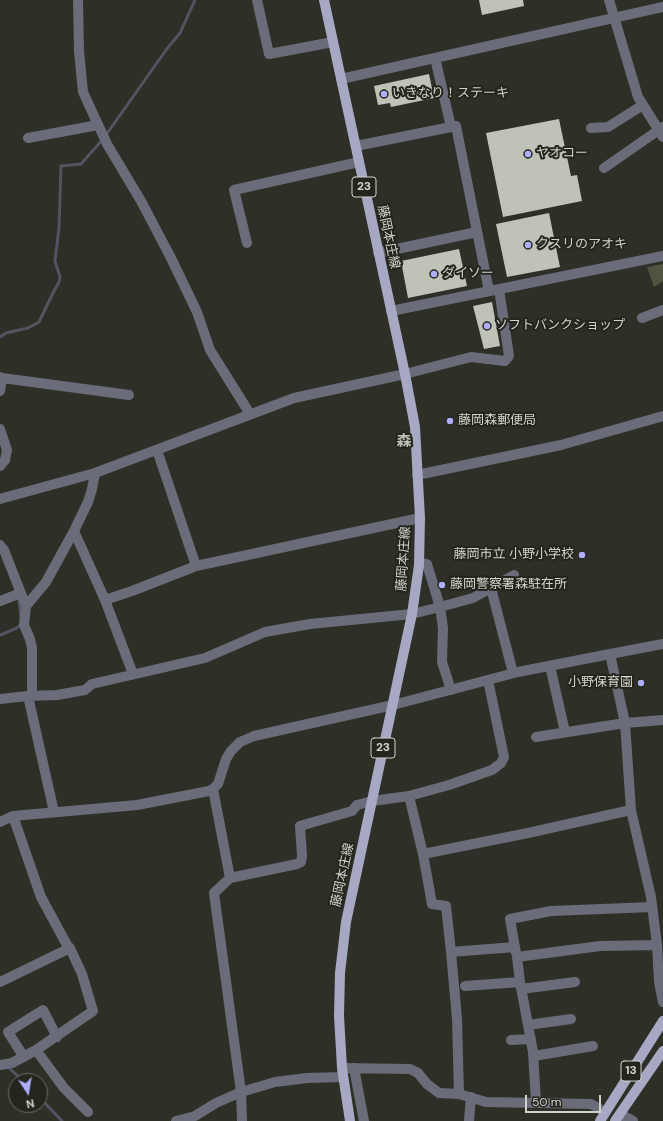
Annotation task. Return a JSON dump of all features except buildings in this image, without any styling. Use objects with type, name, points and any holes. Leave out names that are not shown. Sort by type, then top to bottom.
[{"type":"main road","name":"藤岡本庄線","points":[[324,0],[405,374],[415,427],[420,518],[419,562],[412,614],[346,922],[340,973],[339,1016],[343,1072],[350,1121]]},
{"type":"main road","name":"13","points":[[602,1117],[663,1021]]},
{"type":"main road","name":"13","points":[[618,1119],[663,1051]]},
{"type":"street","points":[[78,0],[79,51],[83,92],[107,144],[141,201],[174,263],[197,312],[210,350],[250,414]]},
{"type":"street","points":[[257,0],[269,54],[333,42]]},
{"type":"street","points":[[604,168],[661,131],[638,97],[609,0]]},
{"type":"street","points":[[341,79],[663,7]]},
{"type":"street","points":[[435,58],[451,127]]},
{"type":"street","points":[[591,128],[608,127],[643,104]]},
{"type":"street","points":[[28,138],[98,124]]},
{"type":"street","points":[[0,499],[95,473],[294,398],[405,374],[471,357],[505,361],[509,356],[494,290],[477,232],[456,126],[356,146]]},
{"type":"street","points":[[247,244],[234,190],[359,162]]},
{"type":"street","points":[[378,253],[477,232]]},
{"type":"street","points":[[391,312],[663,256]]},
{"type":"street","points":[[642,318],[663,310]]},
{"type":"street","points":[[0,391],[1,377],[129,395]]},
{"type":"street","points":[[417,475],[561,445],[663,416]]},
{"type":"street","points":[[0,429],[7,450],[5,460],[0,466]]},
{"type":"street","points":[[157,450],[196,566]]},
{"type":"street","points":[[26,606],[46,582],[74,531],[88,502],[95,473]]},
{"type":"street","points":[[105,600],[132,592],[196,566],[420,518]]},
{"type":"street","points":[[74,531],[105,600],[133,674]]},
{"type":"street","points":[[0,545],[4,550],[26,606],[24,625],[32,648],[30,696],[54,812]]},
{"type":"street","points":[[419,562],[427,564],[440,607],[443,628],[442,662],[451,690]]},
{"type":"street","points":[[0,699],[57,695],[85,690],[92,684],[205,658],[265,632],[310,624],[412,614],[473,598],[514,575]]},
{"type":"street","points":[[491,588],[513,673]]},
{"type":"street","points":[[0,601],[21,593]]},
{"type":"street","points":[[0,822],[13,816],[137,805],[196,795],[213,789],[218,784],[226,759],[231,751],[240,742],[254,736],[393,705],[513,673],[663,644]]},
{"type":"street","points":[[610,654],[625,723],[631,810],[651,897],[656,911],[659,982],[663,1002]]},
{"type":"street","points":[[550,666],[566,732]]},
{"type":"street","points":[[242,1121],[241,1092],[214,893],[230,878],[301,862],[300,826],[352,811],[357,805],[372,801],[409,796],[449,785],[492,770],[501,764],[504,757],[488,680]]},
{"type":"street","points":[[536,737],[625,723],[663,720]]},
{"type":"street","points":[[213,789],[230,878]]},
{"type":"street","points":[[409,796],[423,854],[432,904],[446,906],[457,1019],[459,1094]]},
{"type":"street","points":[[423,854],[631,810]]},
{"type":"street","points":[[0,1066],[12,1063],[36,1050],[94,1011],[82,974],[70,948],[41,896],[13,816]]},
{"type":"street","points":[[536,1103],[534,1056],[520,985],[517,957],[510,919],[551,911],[656,911]]},
{"type":"street","points":[[517,957],[600,946],[657,944]]},
{"type":"street","points":[[451,952],[515,947]]},
{"type":"street","points":[[0,982],[70,948]]},
{"type":"street","points":[[465,986],[575,982]]},
{"type":"street","points":[[24,1057],[8,1032],[43,1010],[61,1034]]},
{"type":"street","points":[[528,1025],[571,1019]]},
{"type":"street","points":[[511,1040],[531,1039]]},
{"type":"street","points":[[534,1056],[593,1046]]},
{"type":"street","points":[[36,1050],[64,1088],[88,1112]]},
{"type":"street","points":[[354,1068],[364,1121]]},
{"type":"street","points":[[176,1121],[194,1116],[216,1103],[241,1092],[275,1082],[343,1072],[354,1068],[410,1069],[418,1073],[426,1084],[439,1093],[459,1094],[486,1102],[591,1104],[602,1117]]},
{"type":"street","points":[[469,1121],[471,1098]]},
{"type":"street","points":[[618,1119],[633,1121]]},
{"type":"green space","points":[[663,264],[663,281],[654,287],[647,267]]},
{"type":"waterway","points":[[106,135],[166,50],[180,33],[195,0]]},
{"type":"waterway","points":[[0,337],[6,333],[28,328],[39,322],[59,282],[60,277],[55,261],[59,228],[61,166],[81,164],[103,139]]},
{"type":"waterway","points":[[19,601],[21,617]]},
{"type":"waterway","points":[[0,635],[17,628],[21,622]]},
{"type":"waterway","points":[[7,1066],[14,1073]]},
{"type":"waterway","points":[[48,1106],[62,1121]]},
{"type":"place","name":"いきなり！ステーキ","points":[[384,94]]},
{"type":"place","name":"ヤオコー","points":[[528,154]]},
{"type":"place","name":"クスリのアオキ","points":[[528,245]]},
{"type":"place","name":"ダイソー","points":[[434,274]]},
{"type":"place","name":"ソフトバンクショップ","points":[[487,326]]},
{"type":"place","name":"藤岡森郵便局","points":[[450,421]]},
{"type":"place","name":"藤岡市立 小野小学校","points":[[582,555]]},
{"type":"place","name":"藤岡警察署森駐在所","points":[[442,585]]},
{"type":"place","name":"小野保育園","points":[[641,683]]},
{"type":"district","name":"森","points":[[404,442]]}]
